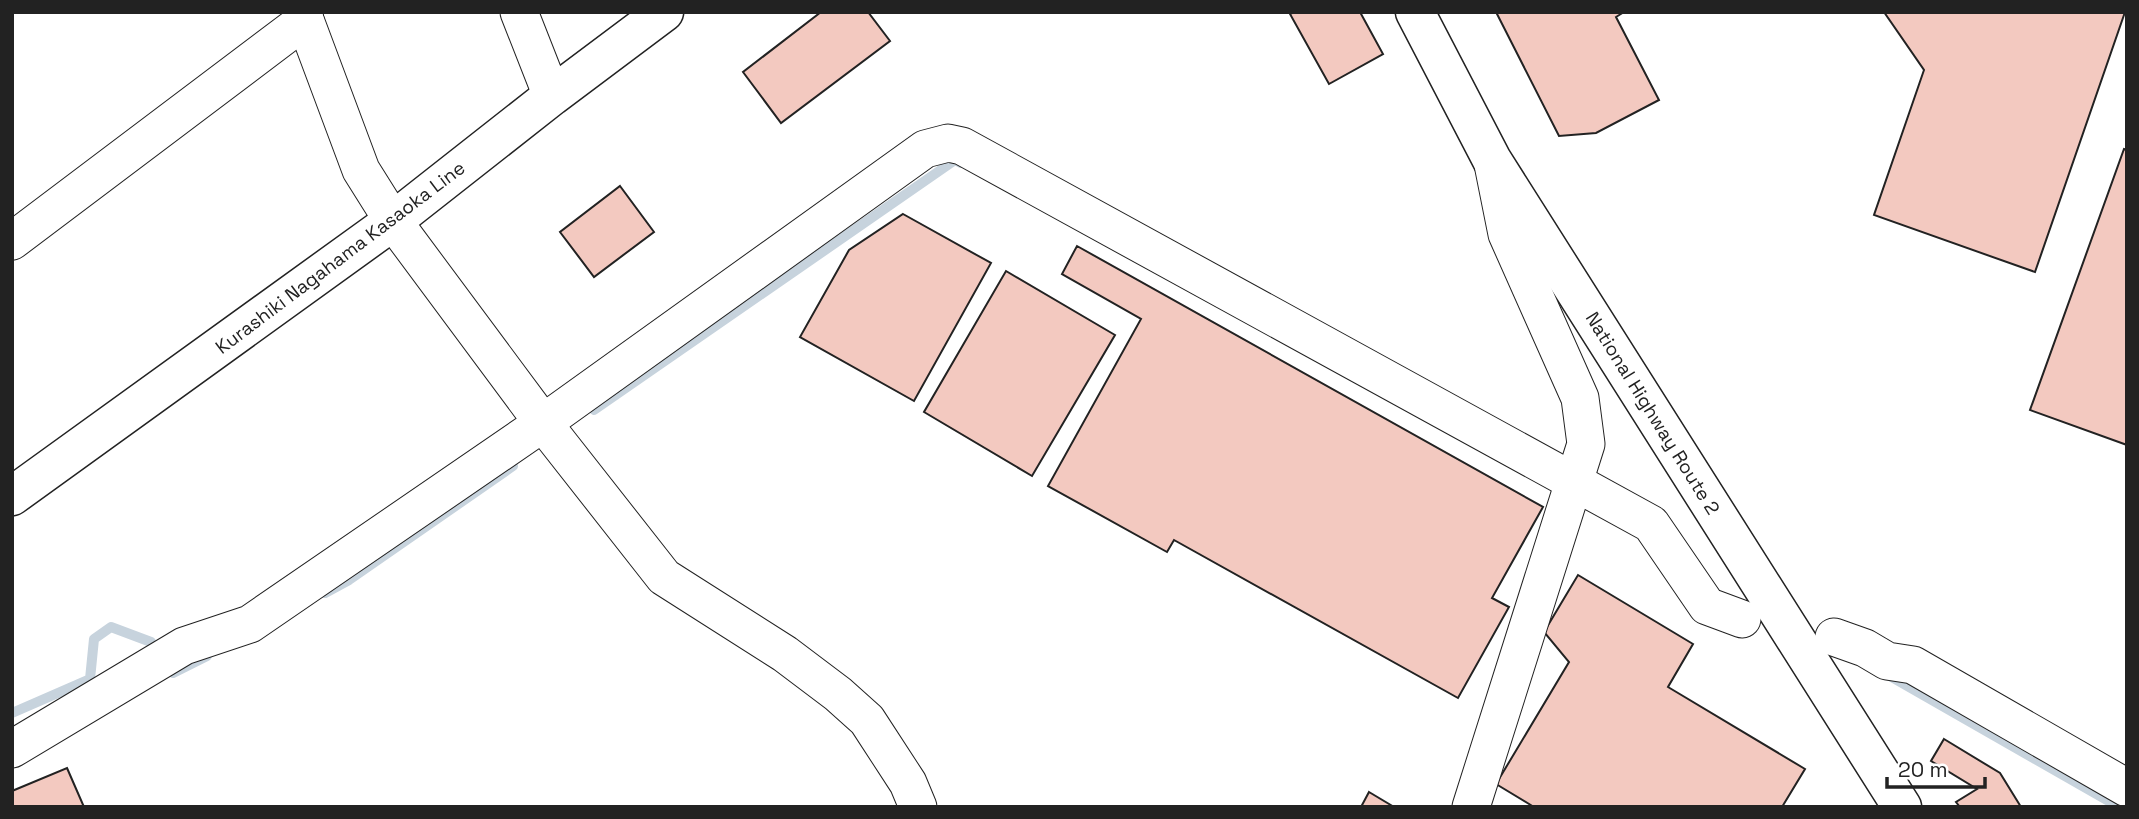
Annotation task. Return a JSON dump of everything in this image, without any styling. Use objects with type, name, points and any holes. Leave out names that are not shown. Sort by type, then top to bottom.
[{"type":"main road","name":"Kurashiki Nagahama Kasaoka Line","points":[[12,496],[393,221],[664,12]]},
{"type":"main road","name":"National Highway Route 2","points":[[1415,12],[1492,160],[1902,807]]},
{"type":"street","points":[[519,12],[552,96]]},
{"type":"street","points":[[12,240],[303,16],[361,170],[393,221],[543,423],[664,577],[785,654],[867,720],[908,783],[918,807]]},
{"type":"street","points":[[12,749],[184,646],[250,624],[543,423],[925,149],[948,143],[962,146],[1570,490],[1651,524],[1707,606],[1742,619]]},
{"type":"street","points":[[1471,807],[1586,444],[1580,398],[1507,234],[1492,160]]},
{"type":"street","points":[[1834,637],[1865,648],[1887,661],[1913,665],[2127,788]]},
{"type":"building","points":[[821,12],[868,12],[890,41],[781,123],[743,72]]},
{"type":"building","points":[[1360,12],[1383,54],[1329,84],[1290,14]]},
{"type":"building","points":[[1496,12],[1624,12],[1616,17],[1659,100],[1596,133],[1559,136]]},
{"type":"building","points":[[1884,12],[2125,12],[2035,272],[1874,215],[1924,70]]},
{"type":"building","points":[[2124,149],[2127,150],[2127,445],[2030,410]]},
{"type":"building","points":[[620,186],[654,232],[594,277],[560,232]]},
{"type":"building","points":[[903,214],[991,263],[914,401],[800,337],[849,250]]},
{"type":"building","points":[[1077,246],[1543,507],[1492,598],[1509,607],[1458,698],[1174,540],[1167,552],[1048,486],[1141,319],[1062,274]]},
{"type":"building","points":[[1006,271],[1115,335],[1032,476],[924,412]]},
{"type":"building","points":[[1578,575],[1693,644],[1668,687],[1805,769],[1782,807],[1534,807],[1496,784],[1569,662],[1544,632]]},
{"type":"building","points":[[1944,739],[2000,773],[2021,807],[1960,807],[1956,802],[1977,789],[1931,761]]},
{"type":"building","points":[[67,768],[84,807],[12,807],[12,791]]},
{"type":"building","points":[[1369,792],[1394,807],[1361,807]]},
{"type":"waterway","points":[[594,410],[955,160],[961,163]]},
{"type":"waterway","points":[[325,593],[349,580],[513,466]]},
{"type":"waterway","points":[[12,713],[90,679],[94,639],[111,627],[151,642],[159,654]]},
{"type":"waterway","points":[[173,673],[207,656]]},
{"type":"waterway","points":[[1888,675],[2119,807]]}]
